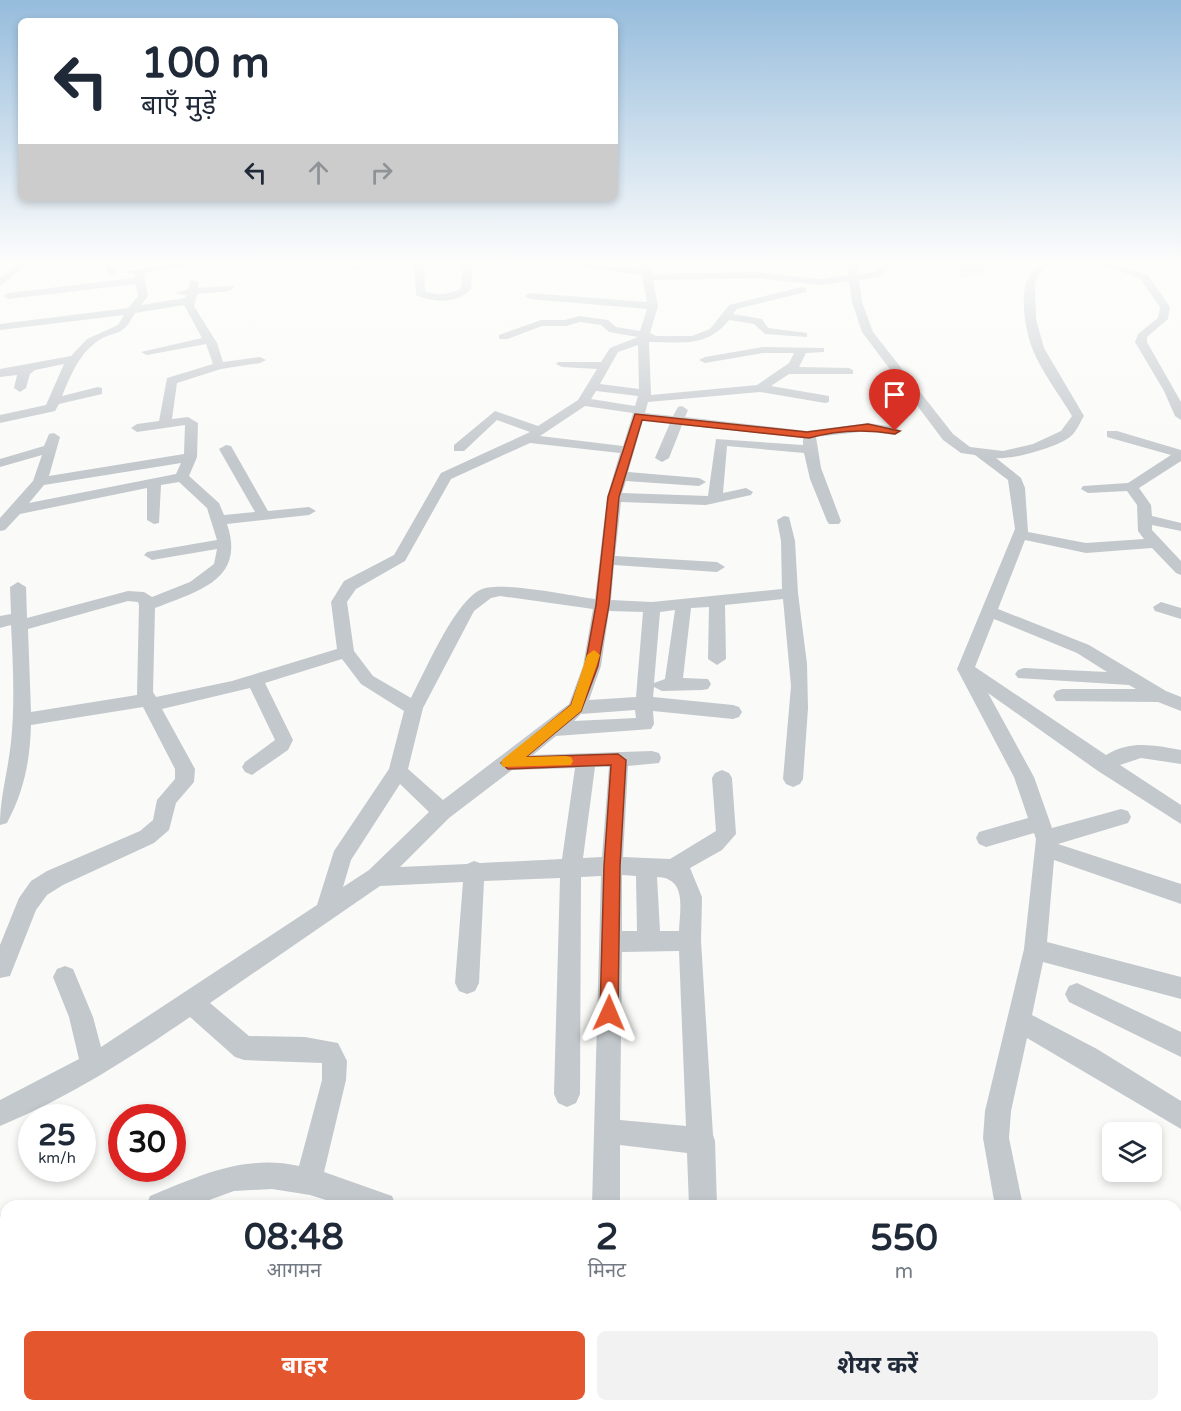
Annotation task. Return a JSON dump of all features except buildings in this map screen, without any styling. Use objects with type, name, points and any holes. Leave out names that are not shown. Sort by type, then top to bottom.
[{"type":"street","points":[[0,419],[41,412],[51,408],[56,400],[63,373],[91,341],[116,330]]},
{"type":"street","points":[[205,330],[219,366]]},
{"type":"street","points":[[503,337],[522,330]]},
{"type":"street","points":[[613,330],[663,340],[683,340],[701,337],[715,330]]},
{"type":"street","points":[[577,708],[592,666],[608,560],[614,497],[641,405],[645,330]]},
{"type":"street","points":[[764,330],[803,335]]},
{"type":"street","points":[[867,330],[948,437],[966,450],[1003,455],[1037,447],[1066,434],[1078,416],[1038,348],[1034,330]]},
{"type":"street","points":[[1150,330],[1142,336],[1141,342],[1170,391],[1181,416]]},
{"type":"street","points":[[414,708],[367,680],[346,652],[339,602],[350,585],[400,558],[446,476],[534,435],[583,402],[614,350],[643,336]]},
{"type":"street","points":[[147,352],[209,340]]},
{"type":"street","points":[[705,360],[763,350],[820,350]]},
{"type":"street","points":[[760,388],[794,365],[802,350]]},
{"type":"street","points":[[0,373],[26,370],[40,364],[75,359]]},
{"type":"street","points":[[165,423],[171,381],[219,366],[260,360]]},
{"type":"street","points":[[561,364],[605,366]]},
{"type":"street","points":[[20,388],[26,370]]},
{"type":"street","points":[[786,370],[849,372]]},
{"type":"street","points":[[594,387],[679,421],[809,442]]},
{"type":"street","points":[[583,402],[641,405],[760,388],[825,399]]},
{"type":"street","points":[[56,400],[98,391]]},
{"type":"street","points":[[662,458],[687,397]]},
{"type":"street","points":[[459,448],[495,415],[534,435],[627,450]]},
{"type":"street","points":[[137,428],[165,423],[188,421],[192,423],[190,457],[182,477]]},
{"type":"street","points":[[809,442],[816,432],[868,427],[895,431]]},
{"type":"street","points":[[1112,434],[1178,460]]},
{"type":"street","points":[[714,499],[721,442],[809,442]]},
{"type":"street","points":[[809,442],[834,521]]},
{"type":"street","points":[[0,463],[52,443],[40,482],[0,527]]},
{"type":"street","points":[[226,449],[264,516]]},
{"type":"street","points":[[966,669],[990,615],[989,611],[1022,529],[1018,488],[1014,478],[979,452]]},
{"type":"street","points":[[40,482],[190,457]]},
{"type":"street","points":[[1088,489],[1131,487],[1178,460]]},
{"type":"street","points":[[109,471],[111,492]]},
{"type":"street","points":[[620,476],[699,482]]},
{"type":"street","points":[[17,510],[182,477]]},
{"type":"street","points":[[147,605],[196,586],[221,566],[226,543],[214,506],[182,477]]},
{"type":"street","points":[[154,484],[154,520]]},
{"type":"street","points":[[1131,487],[1144,505],[1145,531],[1181,570]]},
{"type":"street","points":[[614,497],[706,501],[746,492]]},
{"type":"street","points":[[220,520],[309,511]]},
{"type":"street","points":[[1143,518],[1181,527]]},
{"type":"street","points":[[784,520],[788,541],[790,593],[799,637],[801,676],[801,711],[794,778]]},
{"type":"street","points":[[1020,535],[1086,548],[1155,543]]},
{"type":"street","points":[[152,555],[226,543]]},
{"type":"street","points":[[608,560],[717,567]]},
{"type":"street","points":[[0,817],[19,764],[21,720],[18,586]]},
{"type":"street","points":[[326,910],[341,856],[398,771],[414,708],[468,608],[486,593],[500,591],[602,605],[652,607],[790,593]]},
{"type":"street","points":[[0,622],[18,622],[128,596],[144,597],[147,605],[144,692],[185,769],[184,782],[167,800],[162,824],[147,837],[55,878],[39,888],[27,905],[2,968]]},
{"type":"street","points":[[717,600],[717,659]]},
{"type":"street","points":[[673,684],[684,604]]},
{"type":"street","points":[[551,729],[645,724],[652,607]]},
{"type":"street","points":[[1161,607],[1181,614]]},
{"type":"street","points":[[989,611],[1083,649],[1160,696],[1181,704]]},
{"type":"street","points":[[21,720],[150,702],[255,680],[346,652]]},
{"type":"street","points":[[966,669],[1181,816]]},
{"type":"street","points":[[966,669],[1024,777],[1044,837],[1035,949],[998,1111],[996,1138],[1011,1200]]},
{"type":"street","points":[[1024,674],[1131,679]]},
{"type":"street","points":[[252,767],[281,745],[284,740],[255,680]]},
{"type":"street","points":[[0,1113],[123,1048],[376,877],[442,812],[577,708],[645,694],[673,684],[702,684]]},
{"type":"street","points":[[645,694],[733,712]]},
{"type":"street","points":[[1062,696],[1160,696]]},
{"type":"street","points":[[1105,766],[1124,752],[1142,750],[1181,757]]},
{"type":"street","points":[[508,763],[652,758]]},
{"type":"street","points":[[606,1200],[612,866],[618,760]]},
{"type":"street","points":[[567,1094],[571,868],[586,761]]},
{"type":"street","points":[[0,772],[19,764]]},
{"type":"street","points":[[398,771],[442,812]]},
{"type":"street","points":[[674,868],[690,856],[721,841],[726,834],[722,778]]},
{"type":"street","points":[[986,838],[1044,837],[1120,817]]},
{"type":"street","points":[[1044,837],[1181,894]]},
{"type":"street","points":[[376,877],[474,870],[612,866],[674,868],[683,875],[691,897],[690,941],[702,1141],[703,1200]]},
{"type":"street","points":[[646,867],[649,942]]},
{"type":"street","points":[[467,983],[474,870]]},
{"type":"street","points":[[611,942],[690,941]]},
{"type":"street","points":[[1035,949],[1181,988]]},
{"type":"street","points":[[65,977],[81,1017],[93,1065]]},
{"type":"street","points":[[1077,994],[1181,1046]]},
{"type":"street","points":[[191,1002],[244,1048],[305,1049],[329,1052],[335,1061],[334,1080],[308,1182]]},
{"type":"street","points":[[1019,1021],[1088,1058],[1181,1116]]},
{"type":"street","points":[[606,1131],[702,1141]]},
{"type":"street","points":[[176,1200],[234,1178],[277,1174],[364,1200]]},
{"type":"slow traffic","points":[[566,761],[508,763],[577,708],[594,655]]},
{"type":"route","points":[[609,1013],[612,866],[618,760],[508,763],[577,708],[592,666],[606,584],[614,497],[638,416],[809,435],[816,432],[835,432],[862,427],[895,431]]}]
